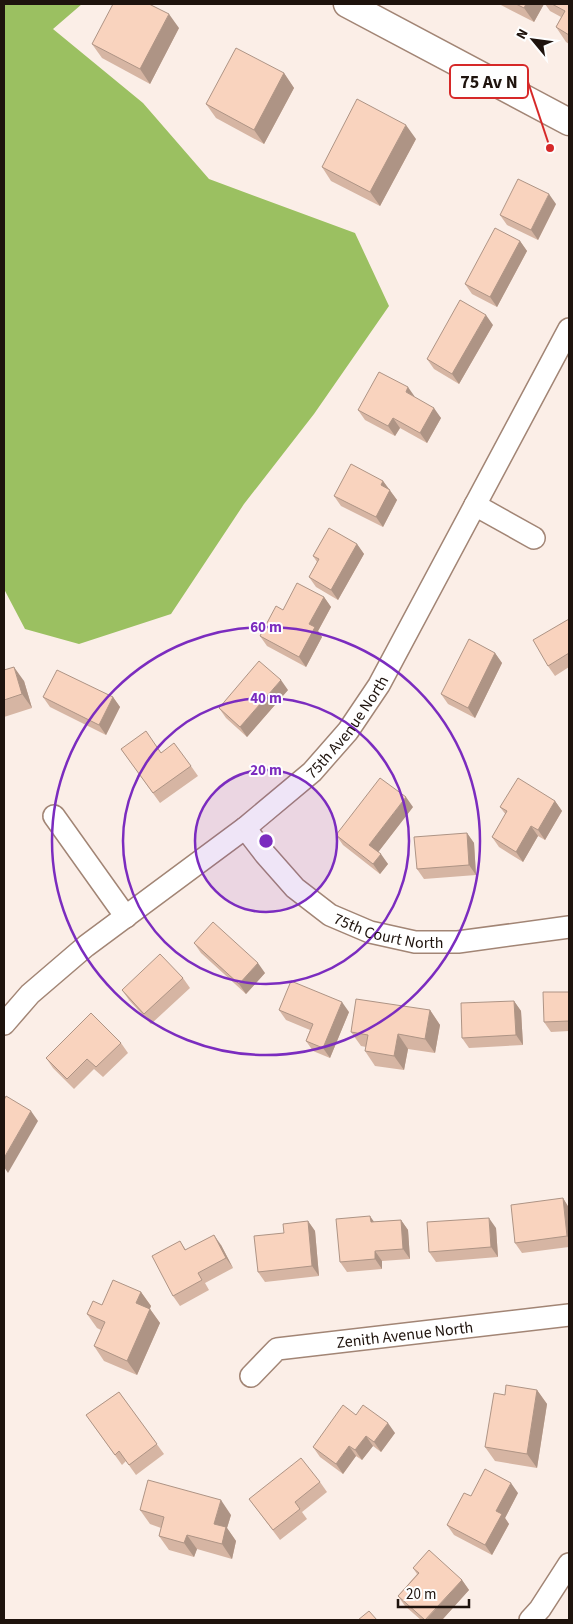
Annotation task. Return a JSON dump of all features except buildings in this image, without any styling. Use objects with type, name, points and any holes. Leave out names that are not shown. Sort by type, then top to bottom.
[{"type":"street","points":[[347,4],[569,122]]},
{"type":"street","name":"75th Avenue North","points":[[4,1024],[30,994],[86,946],[245,828],[312,772],[348,732],[379,685],[569,329]]},
{"type":"street","points":[[475,505],[534,538]]},
{"type":"street","points":[[54,816],[126,917]]},
{"type":"street","name":"75th Court North","points":[[245,828],[295,888],[330,914],[370,932],[415,942],[458,942],[569,928]]},
{"type":"street","name":"Zenith Avenue North","points":[[251,1376],[277,1349],[569,1315]]},
{"type":"street","points":[[530,1620],[540,1609],[569,1564]]},
{"type":"green space","points":[[4,4],[82,4],[53,29],[143,103],[209,179],[355,233],[389,306],[314,414],[244,504],[171,614],[79,644],[25,629],[4,589]]},
{"type":"place","name":"75 Av N","points":[[550,148]]}]
